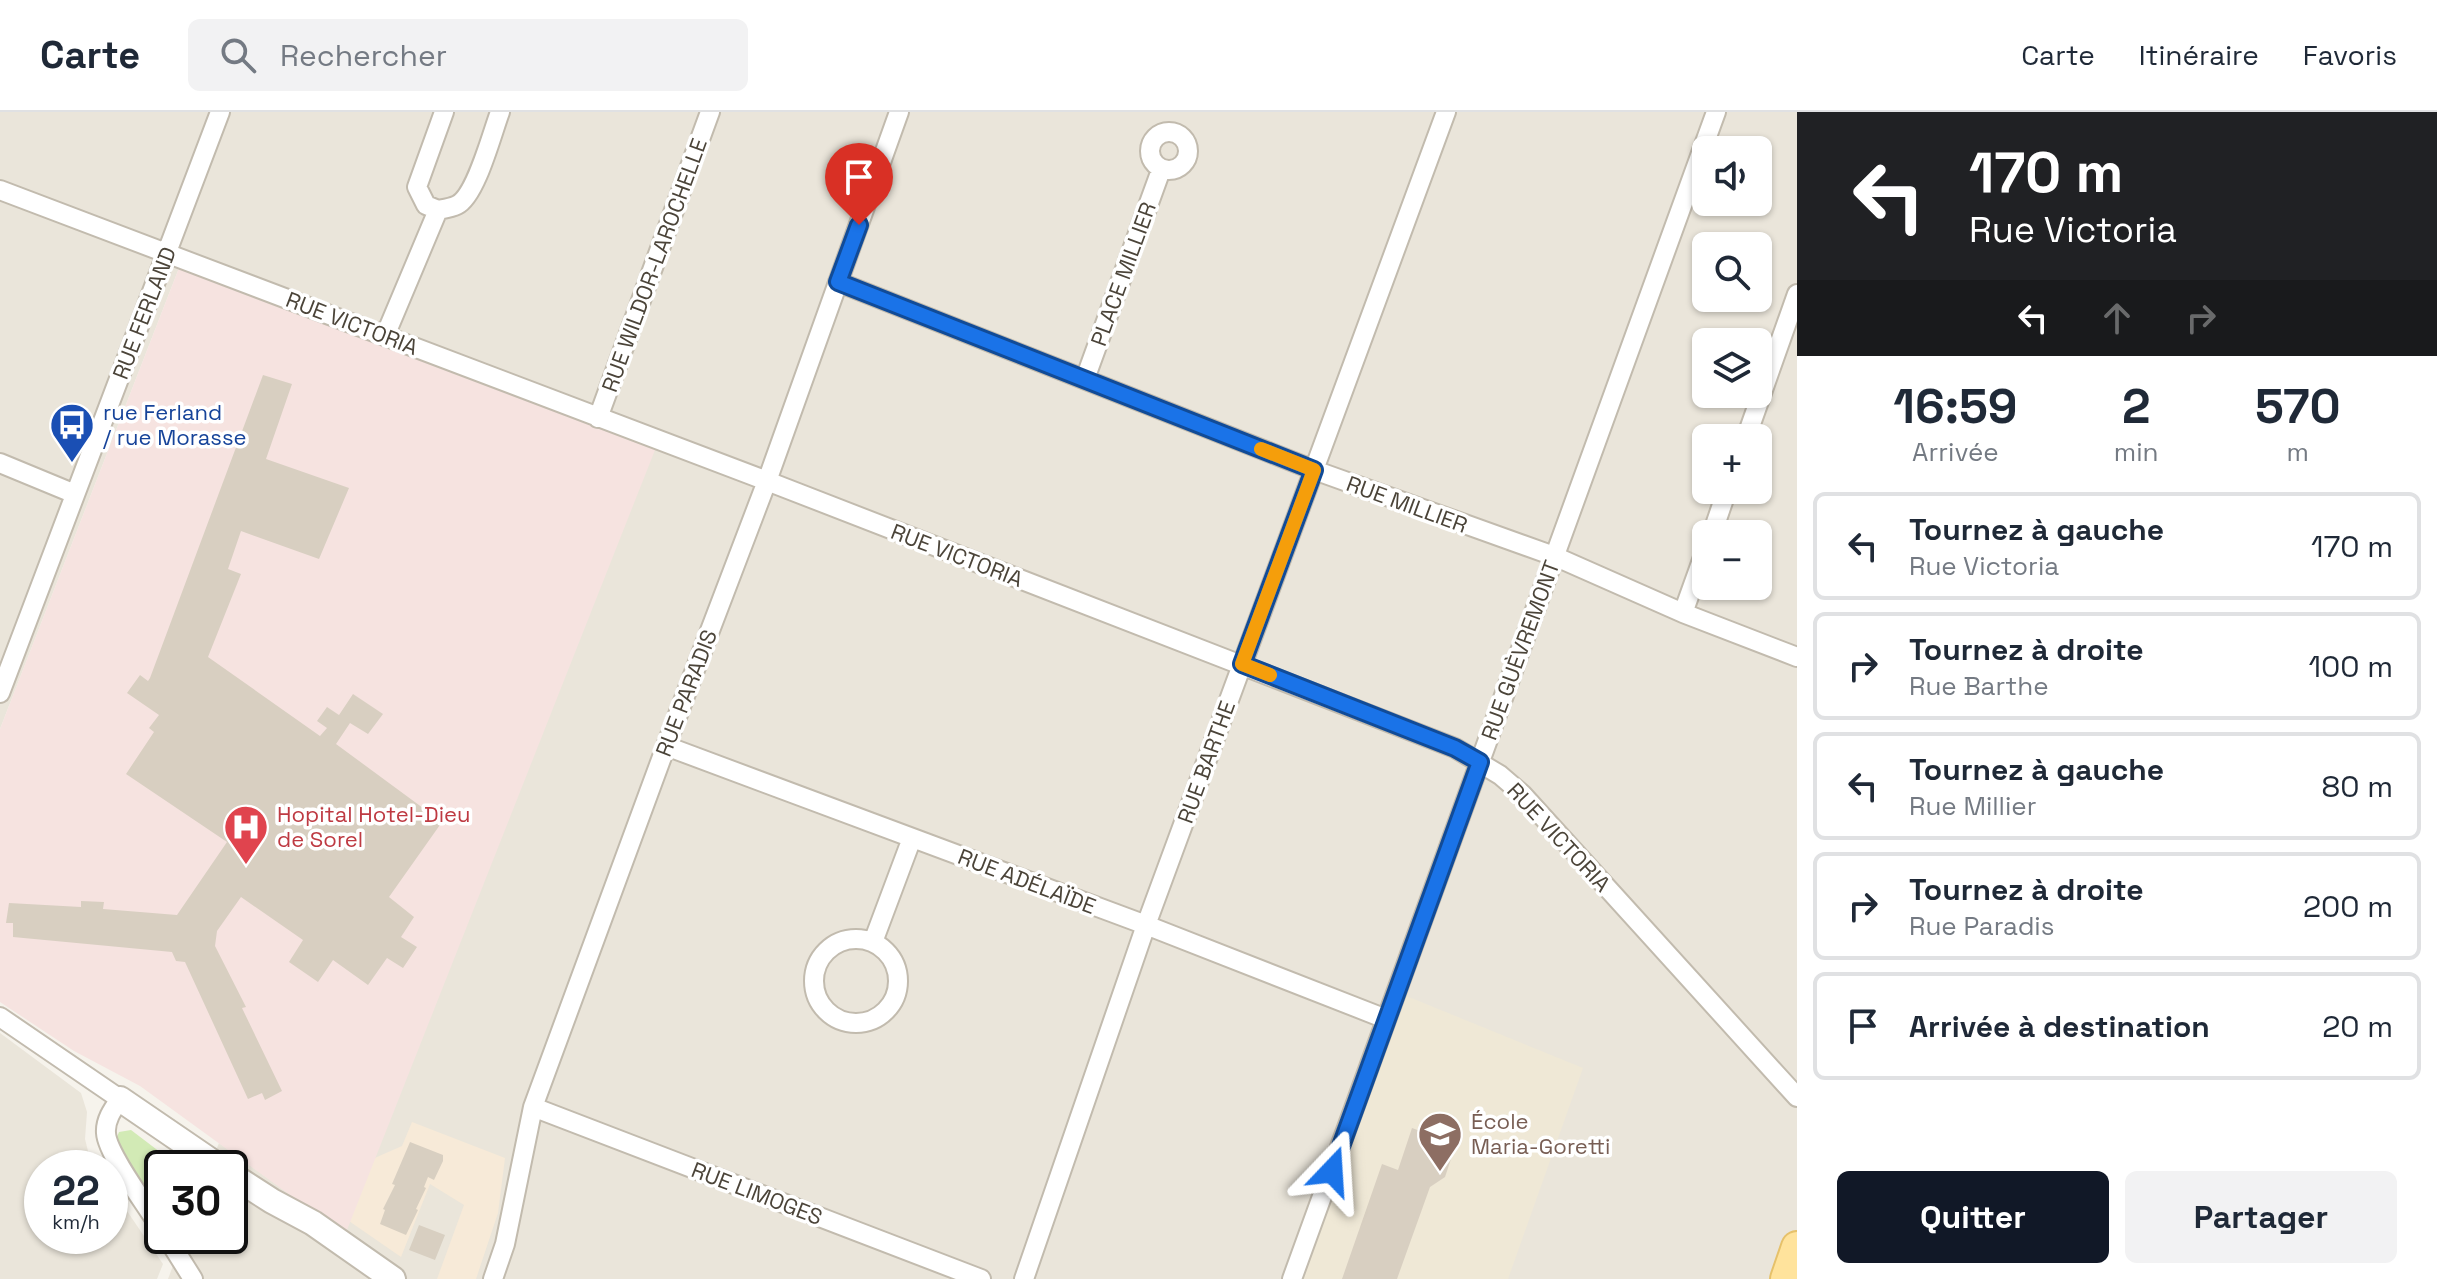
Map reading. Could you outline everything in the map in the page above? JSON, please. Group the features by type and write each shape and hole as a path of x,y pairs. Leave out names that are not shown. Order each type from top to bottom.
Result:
{"main road":[{"path":"1786,1279 1797,1247"}],"street":[{"name":"RUE FERLAND","path":"0,693 220,112"},
{"path":"444,112 417,187 426,205 438,210 458,205 465,198 500,112"},
{"name":"RUE WILDOR-LAROCHELLE","path":"598,418 710,112"},
{"name":"RUE PARADIS","path":"493,1279 505,1244 533,1107 767,481 899,112"},
{"name":"RUE BARTHE","path":"1024,1279 1146,925 1446,112"},
{"name":"RUE GUÈVREMONT","path":"1292,1279 1716,112"},
{"name":"PLACE MILLIER","path":"1085,379 1161,170"},
{"name":"RUE VICTORIA","path":"0,190 767,481 1455,748 1500,775 1528,801 1797,1097"},
{"path":"385,336 438,210"},
{"name":"RUE MILLIER","path":"838,282 1314,470 1554,556 1683,613 1797,657"},
{"path":"1751,424 1797,294"},
{"path":"0,463 75,494"},
{"path":"1683,613 1692,588"},
{"name":"RUE ADÉLAÏDE","path":"666,746 1146,925 1386,1019"},
{"path":"873,942 912,838"},
{"path":"845,940 873,942 894,961 899,988 894,1002 873,1021 845,1023 832,1017 822,1007 813,981 816,967 822,955 833,945 845,940"},
{"path":"0,1017 195,1150"},
{"path":"120,1099 106,1124 106,1136 115,1157 144,1202"},
{"name":"RUE LIMOGES","path":"533,1107 981,1279"},
{"path":"248,1186 313,1223 393,1279"},
{"path":"177,1254 193,1279"}],"shaded area":[{"path":"0,112 1797,112 1797,1279 168,1279 177,1254 248,1254 248,1164 345,1234 179,268 0,729"},
{"name":"Hopital Hotel-Dieu de Sorel","path":"179,268 655,450 345,1235 248,1164 248,1150 228,1150 140,1086 74,1051 0,1002 0,729"},
{"name":"École Maria-Goretti","path":"1399,993 1583,1068 1508,1279 1296,1279"},
{"path":"0,1033 81,1093 87,1112 85,1139 88,1150 24,1150 24,1254 128,1254 128,1212 144,1236 144,1254 156,1254 163,1264 157,1279 0,1279"},
{"path":"412,1122 505,1158 498,1213 476,1279 437,1279 464,1205 430,1184 401,1257 346,1219 361,1164 402,1146"},
{"path":"219,1143 229,1150 216,1150"}],"green space":[{"path":"131,1130 157,1150 144,1150 144,1187 128,1164 128,1150 118,1150 114,1144 119,1132"}],"building":[{"path":"263,375 292,384 266,459 349,488 319,559 241,531 228,569 241,574 208,657 320,736 327,728 317,721 327,707 339,715 353,694 383,714 368,734 350,723 336,744 442,822 389,897 414,917 401,937 417,947 403,968 387,958 368,985 333,960 318,982 289,962 303,940 241,897 217,931 215,946 246,1007 242,1008 282,1091 265,1100 262,1093 248,1099 185,962 176,961 172,952 13,937 13,923 6,923 9,903 81,907 81,901 104,902 103,909 177,915 227,842 126,774 154,732 149,728 159,715 127,693 140,675 148,681 150,678"},
{"path":"1412,1128 1456,1144 1445,1177 1430,1187 1397,1279 1342,1279 1382,1164 1398,1170"},
{"path":"410,1142 443,1155 443,1161 434,1180 428,1177 406,1235 380,1224 383,1209 395,1185 392,1184"},
{"path":"419,1225 445,1235 435,1260 409,1250"}],"slow traffic":[{"path":"1261,449 1314,470 1242,664 1270,675"}],"place":[{"name":"rue Ferland / rue Morasse","path":"72,464"},
{"name":"Hopital Hotel-Dieu de Sorel","path":"246,866"},
{"name":"École Maria-Goretti","path":"1440,1173"}],"route":[{"path":"859,225 838,282 1314,470 1242,664 1455,748 1480,762 1332,1171"}]}
